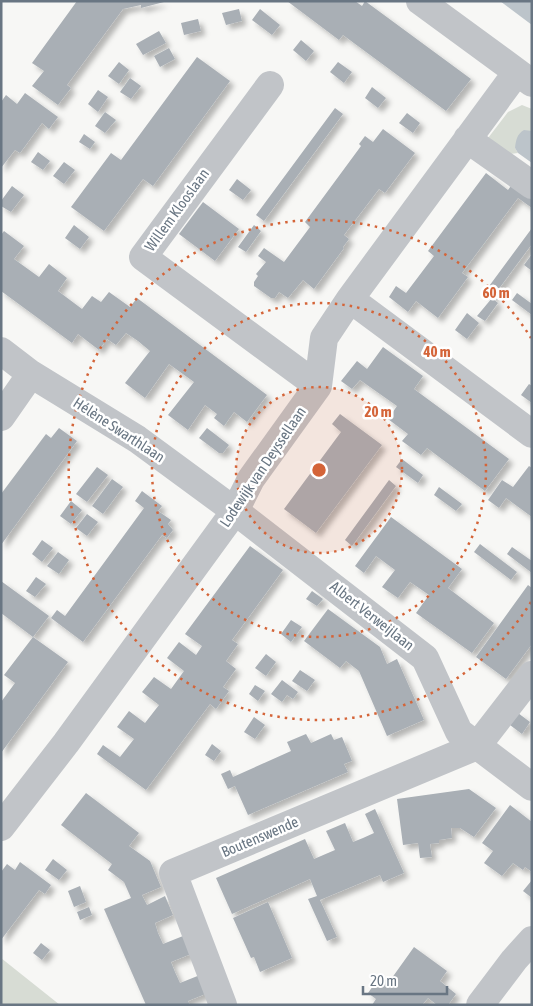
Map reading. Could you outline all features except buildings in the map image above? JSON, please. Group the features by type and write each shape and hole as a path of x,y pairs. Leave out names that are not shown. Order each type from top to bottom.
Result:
{"street":[{"path":"420,1 525,78"},
{"name":"Lodewijk van Deyssellaan","path":"1,827 66,742 235,511 252,479 318,386 324,338 350,299 467,139 525,78"},
{"name":"Willem Klooslaan","path":"270,85 142,257 318,386"},
{"path":"467,139 532,185"},
{"path":"350,299 532,434"},
{"name":"Hélène Swarthlaan","path":"1,351 32,374 136,439 235,511"},
{"path":"1,417 32,374"},
{"name":"Albert Verweijlaan","path":"235,511 425,658 459,732 532,787"},
{"path":"477,746 532,675"},
{"name":"Boutenswende","path":"223,1005 174,873 477,746"},
{"path":"480,1005 514,960 532,940"}],"shaded area":[{"path":"500,1 532,1 532,25"},
{"path":"522,105 532,109 532,131 515,148 518,153 502,155 485,142 508,112"},
{"path":"524,130 532,131 532,163 518,153 515,148 517,138"},
{"path":"1,958 60,1005 1,1005"}]}
